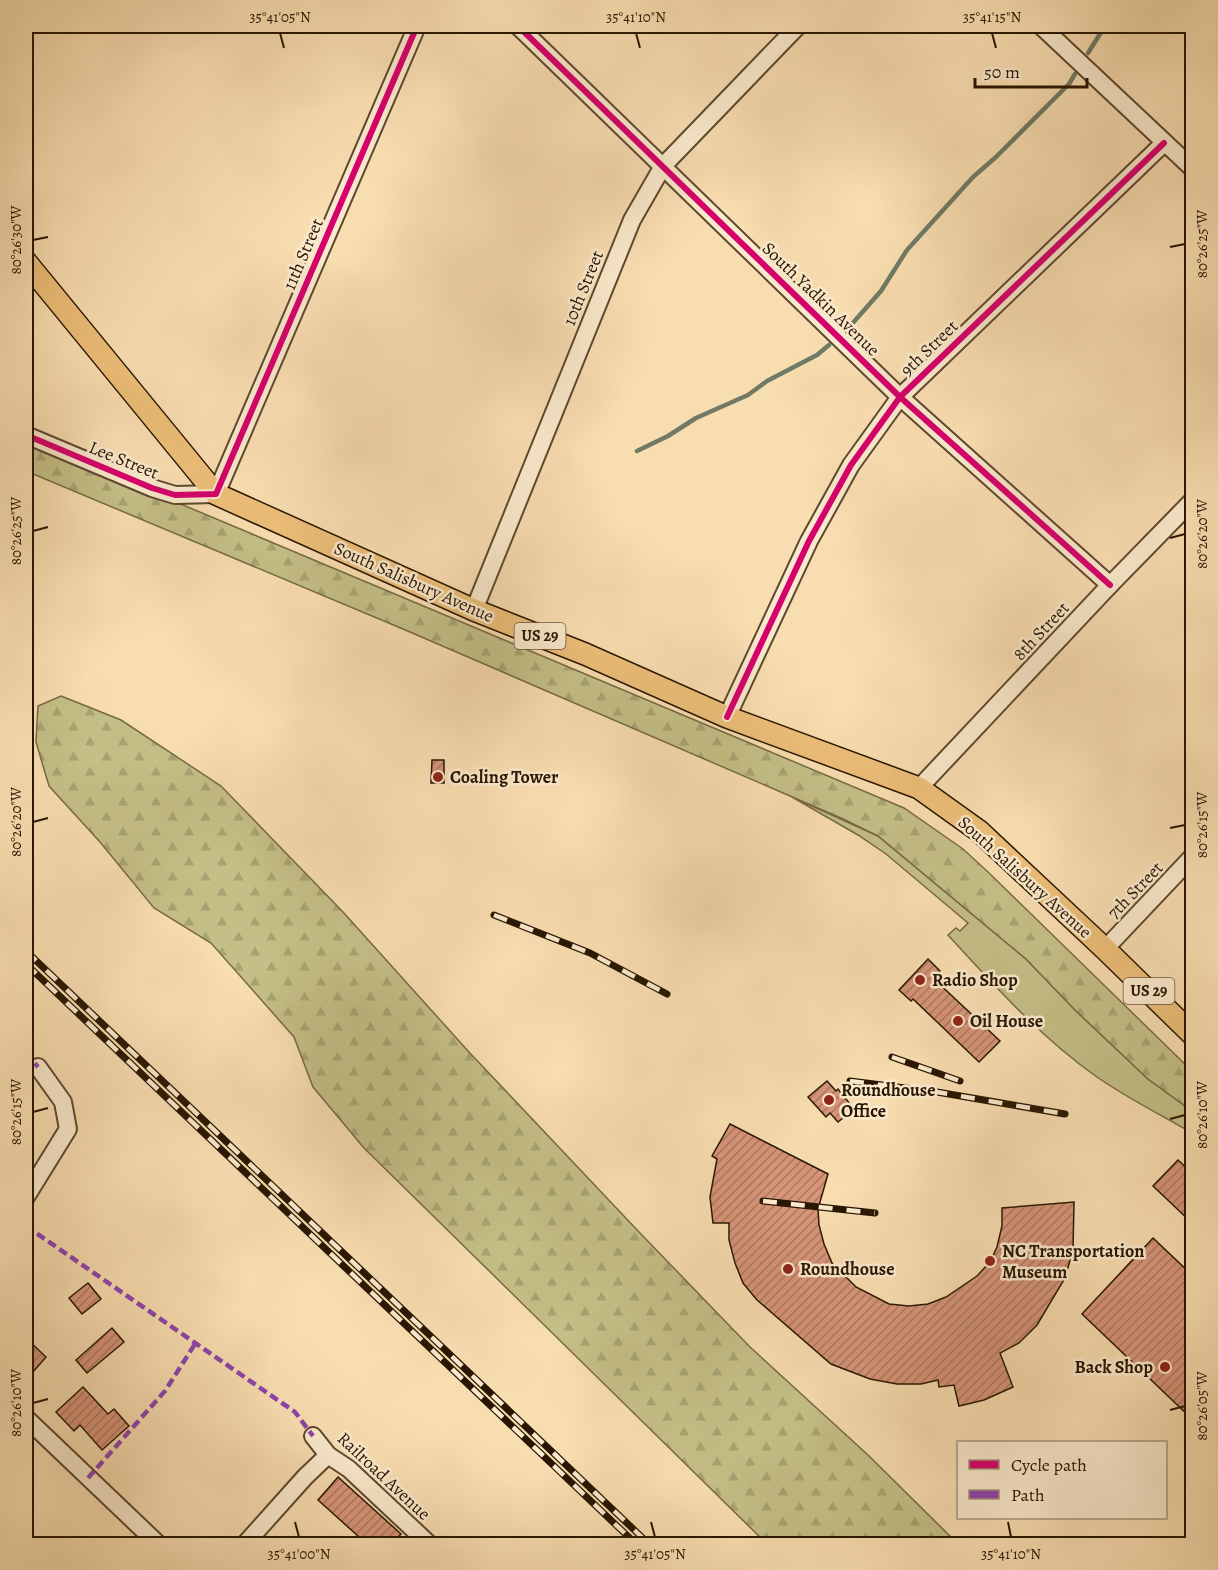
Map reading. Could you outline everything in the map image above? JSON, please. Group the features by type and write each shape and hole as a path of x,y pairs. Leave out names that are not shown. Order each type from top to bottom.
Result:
{"main road":[{"name":"South Salisbury Avenue","path":"26,262 216,494 474,610 585,654 727,717 919,788 979,831 1192,1034"}],"street":[{"name":"11th Street","path":"216,494 417,26"},
{"name":"South Yadkin Avenue","path":"518,26 900,397 1110,585"},
{"name":"10th Street","path":"474,610 632,220 663,166 798,26"},
{"path":"1041,26 1192,168"},
{"name":"9th Street","path":"727,717 809,541 851,465 900,397 1164,143"},
{"name":"Lee Street","path":"26,435 152,488 175,495 216,494"},
{"name":"8th Street","path":"919,788 1110,585 1192,502"},
{"name":"7th Street","path":"1105,949 1192,857"},
{"path":"26,1197 68,1129 63,1102 38,1067"},
{"path":"26,1419 158,1545"},
{"name":"Railroad Avenue","path":"313,1436 328,1455 348,1469 429,1545"},
{"path":"245,1545 305,1477 328,1455"}],"green space":[{"path":"26,439 904,808 963,849 1192,1071 1192,1111 1148,1079 1075,1010 1026,959 878,836 403,629 26,471"},
{"path":"61,696 121,720 221,786 343,912 468,1051 750,1347 868,1455 958,1544 767,1544 364,1148 313,1087 294,1037 211,943 154,908 100,842 49,786 36,742 38,706"},
{"path":"792,797 878,836 1026,959 1075,1010 1148,1079 1192,1111 1192,1133 1108,1085 1076,1062 1037,1028 948,935 956,928 960,931 968,923 886,854"}],"building":[{"path":"432,760 444,760 444,783 431,783"},
{"name":"Oil House","path":"928,959 940,971 933,978 1000,1041 979,1062 913,999 911,1001 899,990"},
{"name":"Roundhouse Office","path":"827,1081 836,1091 838,1089 854,1109 838,1122 830,1113 826,1117 808,1097"},
{"name":"Roundhouse","path":"730,1124 828,1174 818,1209 819,1225 832,1263 856,1287 889,1304 909,1306 928,1304 946,1297 977,1276 990,1262 997,1247 1002,1226 1002,1208 1074,1202 1073,1250 1065,1278 1037,1325 1019,1343 1000,1353 1013,1387 984,1400 959,1406 954,1385 939,1387 938,1380 921,1384 897,1384 870,1379 831,1364 757,1300 743,1283 735,1263 729,1240 729,1223 713,1223 710,1197 717,1159 712,1156"},
{"path":"1178,1160 1192,1173 1192,1223 1153,1186"},
{"name":"Back Shop","path":"1153,1238 1192,1275 1192,1419 1082,1314"},
{"path":"88,1283 101,1299 82,1314 69,1298"},
{"path":"112,1328 124,1342 87,1373 76,1360"},
{"path":"26,1338 46,1357 26,1380"},
{"path":"83,1387 108,1414 114,1409 129,1426 102,1450 80,1425 74,1431 56,1412"},
{"path":"338,1477 401,1534 391,1545 368,1545 318,1500"}],"waterway":[{"path":"1088,53 1105,26"},
{"path":"844,333 881,291 907,250 973,177 1069,84 1075,74"},
{"path":"637,451 668,436 696,418 748,395 767,381 817,355 829,345"}],"railway":[{"path":"494,915 590,953 667,994"},
{"path":"26,951 649,1544"},
{"path":"26,964 636,1544"},
{"path":"892,1057 960,1081"},
{"path":"850,1081 937,1092 1065,1114"},
{"path":"763,1201 875,1213"}],"marked path":[{"path":"26,1053 38,1067"},
{"path":"26,1226 295,1412 313,1436"},
{"path":"88,1478 165,1391 195,1344"}],"cycle path":[{"path":"26,435 152,488 175,495 216,494 417,26"},
{"path":"518,26 900,397 1110,585"},
{"path":"727,717 809,541 851,465 900,397 1164,143"}],"place":[{"name":"Coaling Tower","path":"438,777"},
{"name":"Radio Shop","path":"920,980"},
{"name":"Oil House","path":"958,1021"},
{"name":"Roundhouse Office","path":"829,1100"},
{"name":"NC Transportation Museum","path":"990,1261"},
{"name":"Roundhouse","path":"788,1269"},
{"name":"Back Shop","path":"1165,1367"}]}
